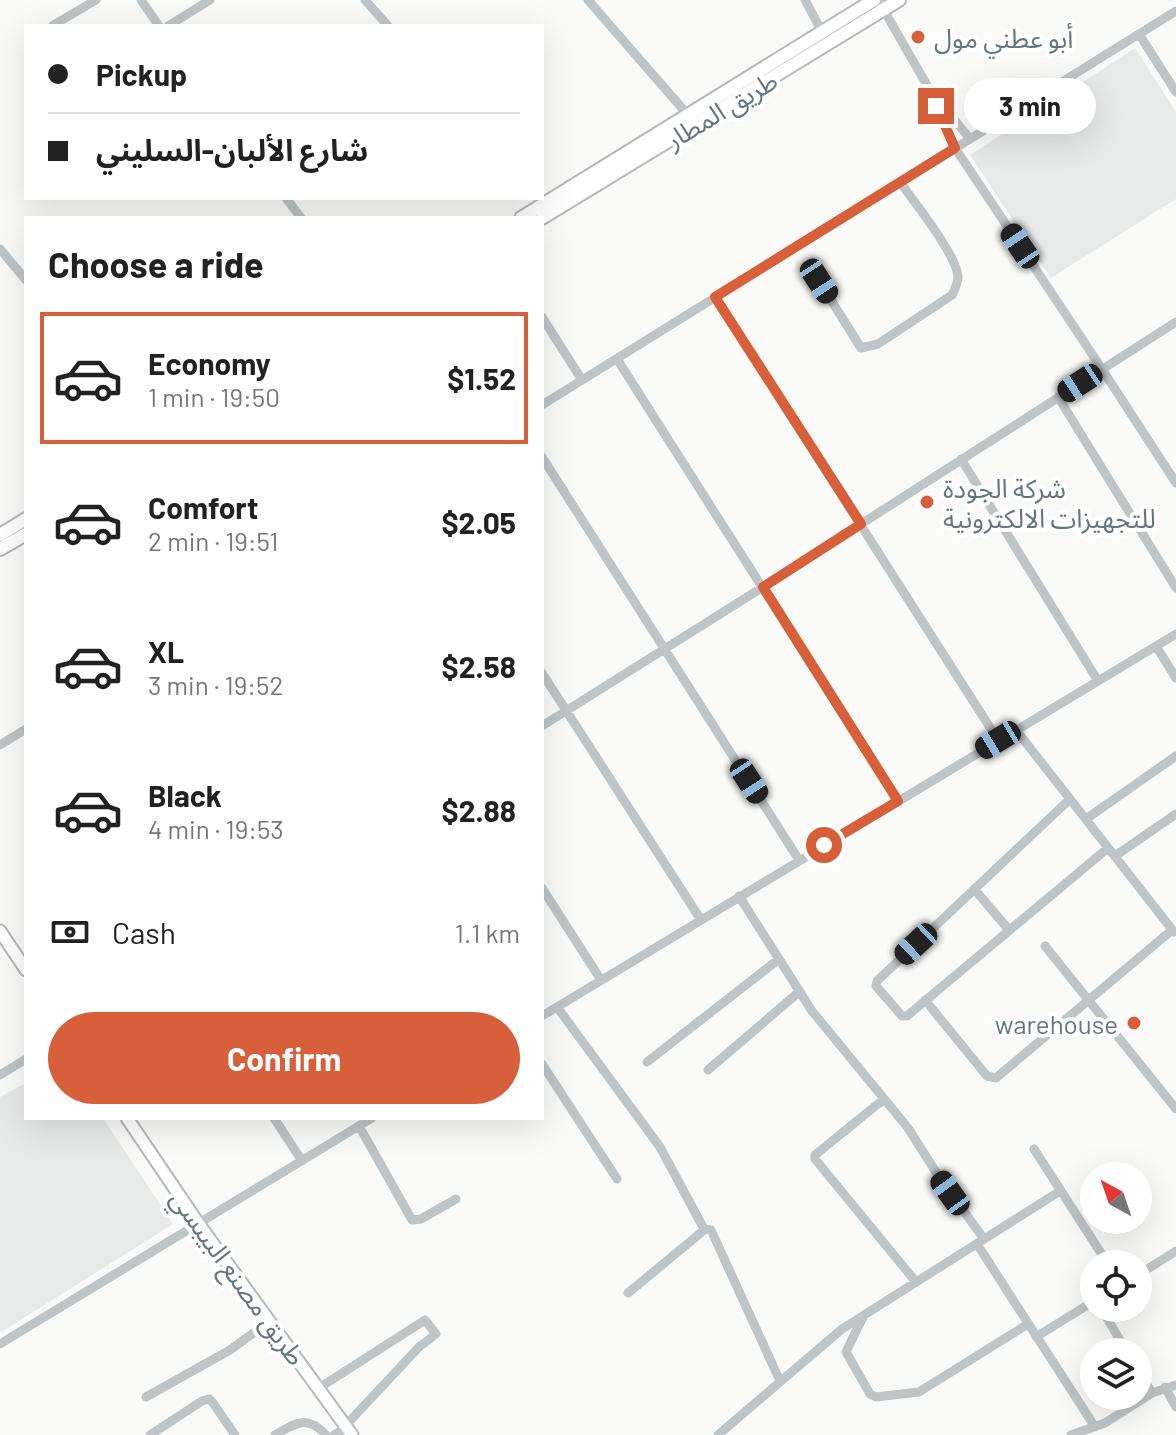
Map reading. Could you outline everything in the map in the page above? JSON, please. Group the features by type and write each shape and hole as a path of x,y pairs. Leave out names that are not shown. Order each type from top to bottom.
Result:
{"highway":[{"name":"طريق المطار","path":"544,199 822,32 879,3 899,0"},
{"name":"طريق المطار","path":"544,217 879,3"},
{"name":"طريق المطار","path":"523,216 541,201"},
{"path":"0,535 24,520"},
{"path":"0,549 24,535"}],"main road":[{"path":"0,931 24,967"},
{"name":"طريق مصنع البيبسي","path":"128,1120 198,1223 348,1429"}],"street":[{"path":"55,24 96,0"},
{"path":"141,0 158,24"},
{"path":"171,24 210,0"},
{"path":"365,0 386,24"},
{"path":"588,0 688,115"},
{"path":"805,0 822,32"},
{"path":"879,3 928,87 955,148 1176,483"},
{"path":"544,404 1176,11"},
{"path":"1139,34 1176,92"},
{"path":"928,87 970,139"},
{"path":"806,266 819,281 861,348 878,344 952,295 958,274 951,257 900,182"},
{"path":"0,249 24,278"},
{"path":"715,297 998,740"},
{"path":"544,320 582,380"},
{"path":"544,725 1176,322"},
{"path":"617,359 898,801"},
{"path":"1058,397 1176,588"},
{"path":"961,459 1098,681"},
{"path":"544,460 799,860"},
{"path":"544,1015 1176,634"},
{"path":"1156,646 1176,678"},
{"path":"544,676 701,920"},
{"path":"0,745 24,730"},
{"path":"925,1000 990,1078 999,1076 1174,932 1016,730"},
{"path":"1086,819 1176,756"},
{"path":"1070,799 876,982 876,986 904,1017 1009,930 1111,852 1176,814"},
{"path":"975,890 1009,930"},
{"path":"544,891 601,980"},
{"path":"739,896 812,1011 917,1141 1036,1337 1095,1427"},
{"path":"1045,946 1176,1109"},
{"path":"647,1062 779,959"},
{"path":"708,1070 799,992"},
{"path":"557,1007 660,1147 704,1229"},
{"path":"0,1075 24,1060"},
{"path":"544,1067 617,1179"},
{"path":"884,1099 815,1155 815,1159 916,1282"},
{"path":"275,1120 302,1161"},
{"path":"0,1344 369,1120"},
{"path":"359,1126 412,1220 421,1219 456,1199"},
{"path":"1034,1149 1099,1250"},
{"path":"718,1435 832,1337 864,1314 1060,1191"},
{"path":"628,1293 704,1229 711,1230 780,1381"},
{"path":"1152,1266 1176,1251"},
{"path":"1036,1337 1080,1310"},
{"path":"864,1314 846,1352 870,1394 876,1397 919,1392 1028,1324"},
{"path":"319,1388 425,1320 436,1334 419,1347 348,1429 334,1435"},
{"path":"146,1397 230,1350 270,1321"},
{"path":"1152,1393 1171,1386 1176,1407"},
{"path":"150,1435 206,1399 213,1403 235,1435"},
{"path":"1071,1435 1095,1427 1126,1410"},
{"path":"275,1435 304,1423 315,1424 326,1435"}],"shaded area":[{"path":"1135,48 1176,112 1176,199 1051,278 970,155"},
{"path":"24,1084 24,1120 104,1120 173,1224 0,1333 0,1097"}],"place":[{"name":"أبو عطني مول","path":"918,37"},
{"name":"شركة الجودة للتجهيزات الالكترونية","path":"927,502"},
{"name":"warehouse","path":"1134,1023"}],"route":[{"path":"824,845 898,801 763,587 861,524 715,297 955,148 936,106"}]}
